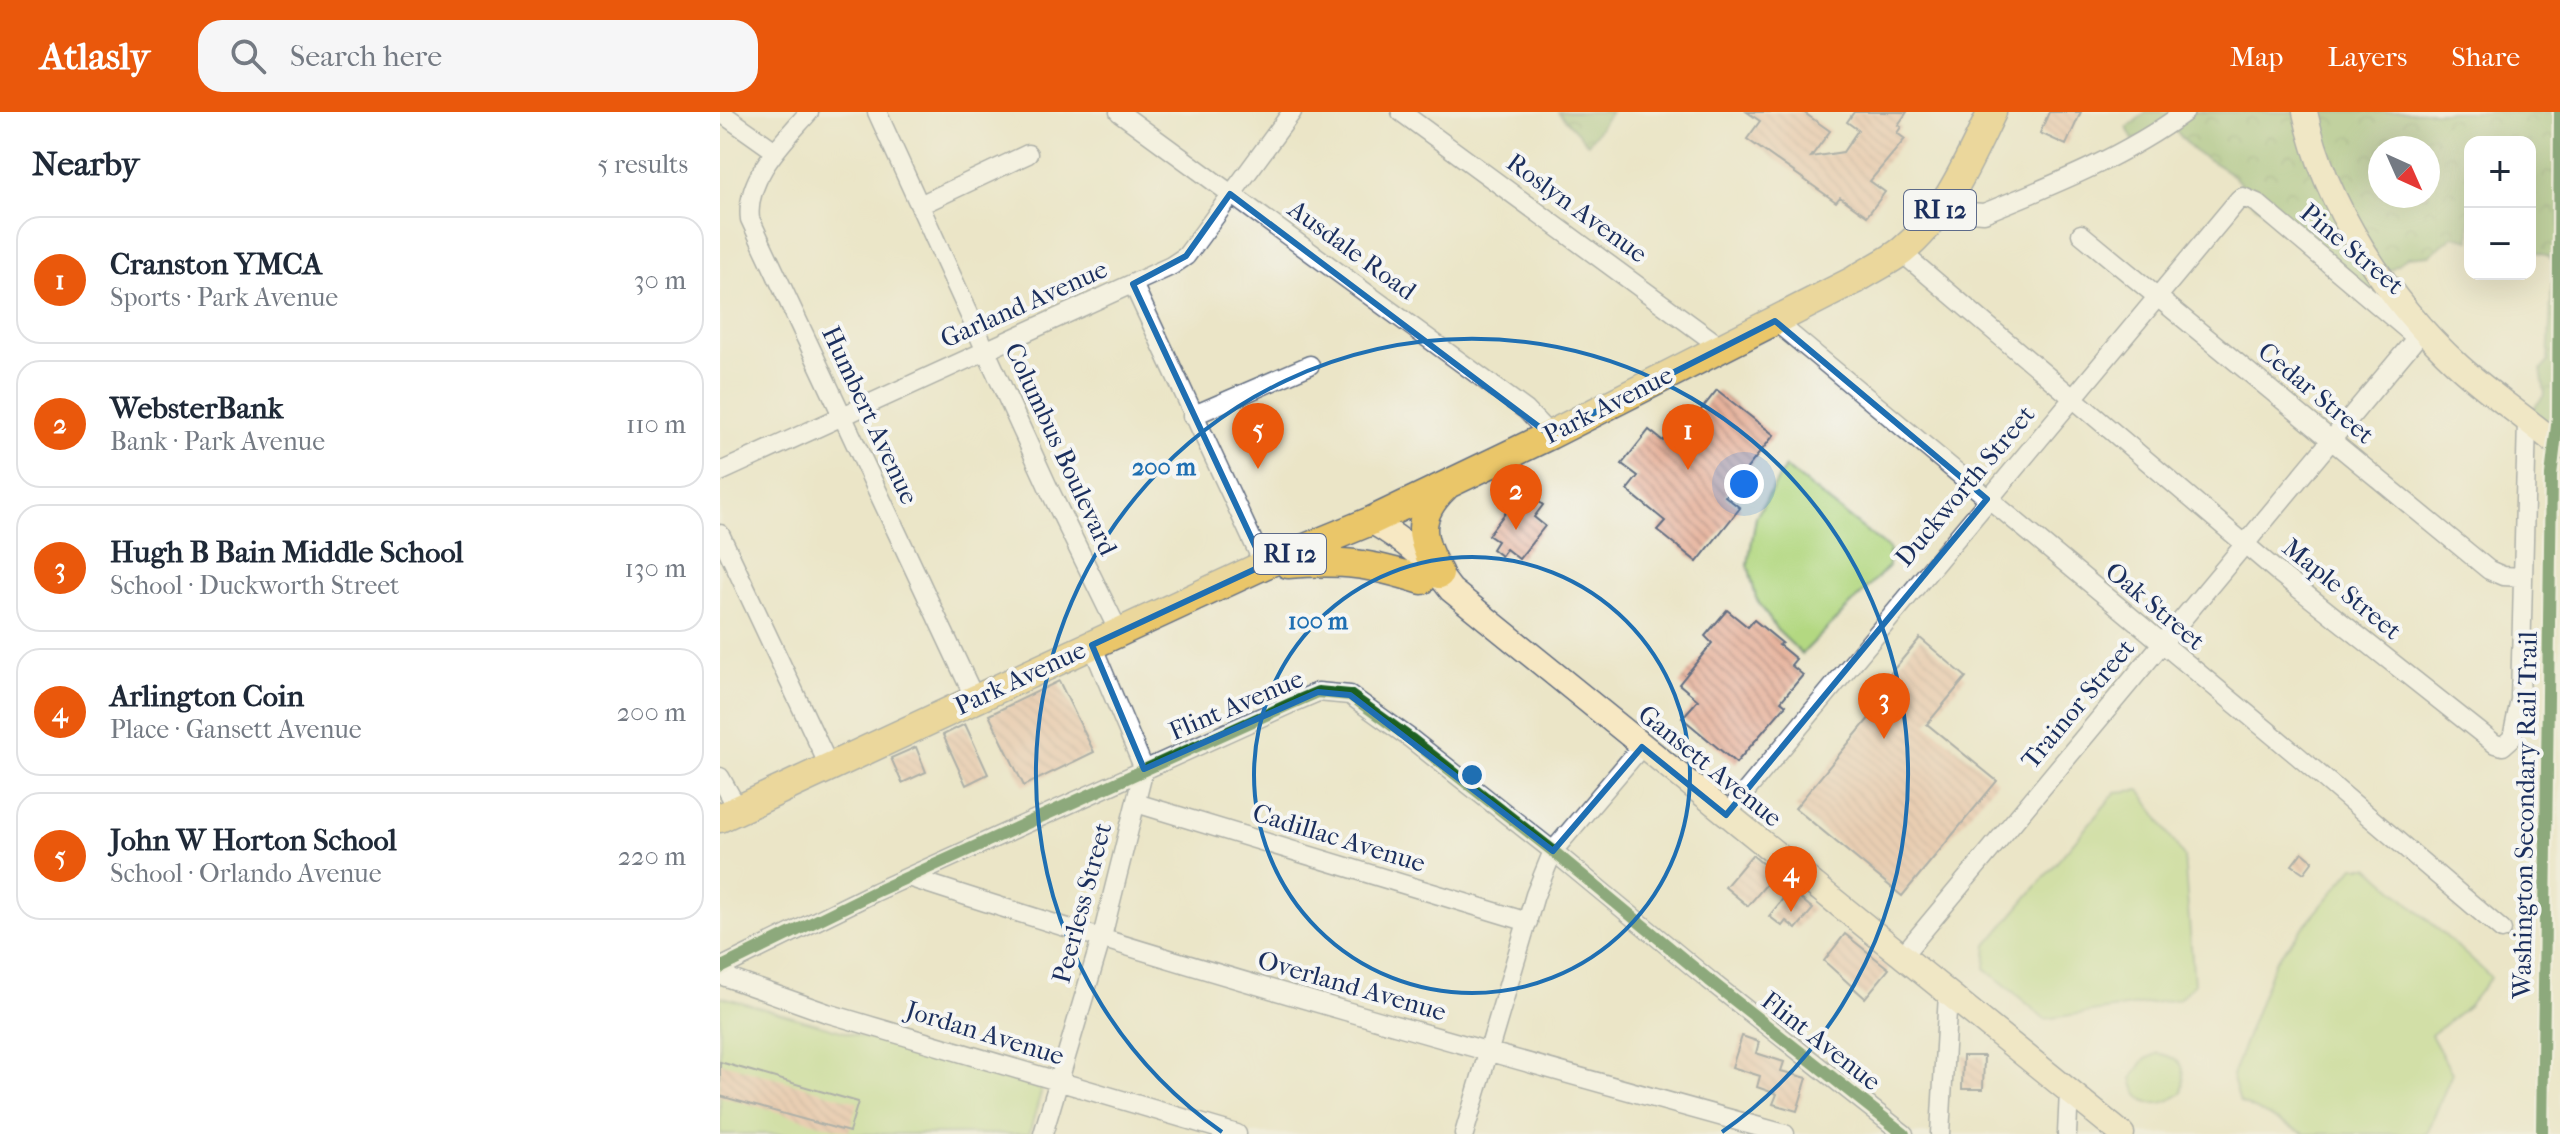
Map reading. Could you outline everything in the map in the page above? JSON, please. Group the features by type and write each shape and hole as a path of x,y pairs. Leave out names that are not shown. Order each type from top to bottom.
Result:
{"main road":[{"name":"Park Avenue","path":"729,814 1264,565 1371,521 1550,435 1855,280 1901,252 1927,227 1949,197 1992,112"},
{"path":"2305,112 2310,135 2326,176 2354,232 2420,334 2560,447"},
{"path":"1438,581 1422,539 1425,512 1433,498 1450,483"},
{"name":"Gansett Avenue","path":"1371,521 1402,541 1438,581 2122,1134"},
{"path":"1264,565 1347,561 1438,581"}],"street":[{"path":"720,112 775,151 809,112"},
{"name":"Columbus Boulevard","path":"877,112 1048,487 1119,632"},
{"name":"Ausdale Road","path":"1119,112 1526,410 1550,435"},
{"name":"Garland Avenue","path":"720,472 1171,266 1186,256 1292,112"},
{"name":"Roslyn Avenue","path":"1401,112 1721,347"},
{"path":"1949,197 1969,212 1984,213 2080,174 2164,128 2185,112"},
{"name":"Humbert Avenue","path":"775,151 750,198 750,219 975,699"},
{"path":"920,205 1028,154"},
{"name":"Duckworth Street","path":"1726,815 2157,295 2239,199 2248,199"},
{"name":"Pine Street","path":"2248,199 2420,334"},
{"name":"Cedar Street","path":"2081,234 2489,570 2503,576 2523,577"},
{"name":"Maple Street","path":"1901,252 2247,545 2450,711 2495,744 2503,746 2512,738 2520,700 2527,420"},
{"path":"1133,284 1264,565"},
{"name":"Oak Street","path":"1775,321 2502,930"},
{"name":"Trainor Street","path":"1902,956 2420,334"},
{"path":"1192,416 1310,365"},
{"path":"720,534 829,766"},
{"path":"1092,645 1144,769"},
{"name":"Flint Avenue","path":"720,968 908,877 1318,692 1350,695 1553,851 1709,980 1904,1134"},
{"path":"1464,1134 1535,895 1553,851 1642,746"},
{"name":"Peerless Street","path":"1043,1134 1100,940 1144,769"},
{"path":"720,777 729,814"},
{"name":"Cadillac Avenue","path":"1136,803 1528,922"},
{"name":"Overland Avenue","path":"908,877 1100,940 1785,1134"},
{"name":"Jordan Avenue","path":"720,975 827,1013 1237,1134"},
{"path":"1940,1134 1948,994"},
{"path":"2067,1134 2069,1091"}],"highlighted area":[{"path":"1230,194 1550,435 1775,321 1987,499 1726,815 1642,747 1553,851 1350,695 1318,692 1144,769 1092,645 1264,565 1133,284 1186,256"}],"green space":[{"path":"1558,112 1611,112 1588,144"},
{"path":"2146,112 2560,112 2560,448 2526,418 2545,394 2541,370 2548,362 2553,262 2549,256 2536,253 2536,136 2464,136 2464,239 2453,236 2430,255 2408,257 2383,275 2420,327 2247,199 2233,176 2194,151 2172,126 2133,140 2127,128"},
{"path":"1785,467 1889,549 1889,566 1802,654 1777,630 1756,598 1748,564 1756,517"},
{"path":"2140,790 2184,857 2194,984 2179,999 2045,1019 1985,968 1987,945 2116,792"},
{"path":"2354,867 2369,867 2491,977 2468,1006 2431,1035 2452,1073 2427,1134 2305,1134 2240,1102 2232,1076 2275,961"},
{"path":"720,996 1042,1089 1029,1134 720,1134"},
{"path":"2158,1053 2173,1058 2182,1066 2182,1093 2166,1102 2151,1103 2139,1095 2132,1078 2144,1060"}],"building":[{"path":"1747,112 1803,112 1830,131 1811,157 1843,152 1858,130 1847,122 1854,112 1907,112 1898,125 1901,127 1897,133 1905,139 1870,181 1885,192 1867,216 1840,197 1836,202 1747,139 1760,121"},
{"path":"2049,112 2081,112 2066,145 2040,133"},
{"path":"1717,390 1774,435 1725,496 1740,508 1697,562 1657,530 1665,521 1627,490 1638,476 1622,464 1649,430 1663,441 1669,433 1677,440"},
{"path":"1530,495 1543,505 1534,517 1545,526 1519,559 1506,549 1501,556 1492,549 1497,541 1488,535 1514,502 1520,507"},
{"path":"1727,610 1748,627 1754,620 1782,643 1779,645 1796,659 1791,665 1803,675 1781,701 1786,705 1736,763 1682,718 1698,700 1679,684 1712,643 1705,636"},
{"path":"1920,638 1966,677 1927,724 1997,781 1902,896 1795,808 1899,682 1890,674"},
{"path":"1059,681 1094,752 1024,786 989,715"},
{"path":"965,724 988,774 966,785 943,735"},
{"path":"916,747 926,772 902,783 891,758"},
{"path":"2302,852 2313,861 2304,873 2292,865"},
{"path":"1752,855 1775,874 1748,906 1725,887"},
{"path":"1790,890 1813,909 1796,929 1786,921 1782,926 1769,916"},
{"path":"1845,934 1889,969 1865,998 1824,961"},
{"path":"1742,1036 1759,1042 1756,1053 1784,1062 1781,1071 1807,1078 1797,1111 1773,1104 1777,1094 1757,1087 1760,1076 1732,1067"},
{"path":"1963,1056 1984,1056 1983,1089 1962,1089"},
{"path":"720,1062 858,1102 849,1132 720,1096"}],"cycle path":[{"name":"Washington Secondary Rail Trail","path":"2542,1134 2551,476 2558,417 2560,112"},
{"path":"720,968 875,892 1290,704 1318,692 1350,695 1553,851 1709,980 1904,1134"}],"place":[{"name":"John W Horton School","path":"1258,469"},
{"name":"Cranston YMCA","path":"1688,470"},
{"name":"WebsterBank","path":"1516,530"},
{"name":"Hugh B Bain Middle School","path":"1884,739"},
{"name":"Arlington Coin","path":"1791,912"}]}
